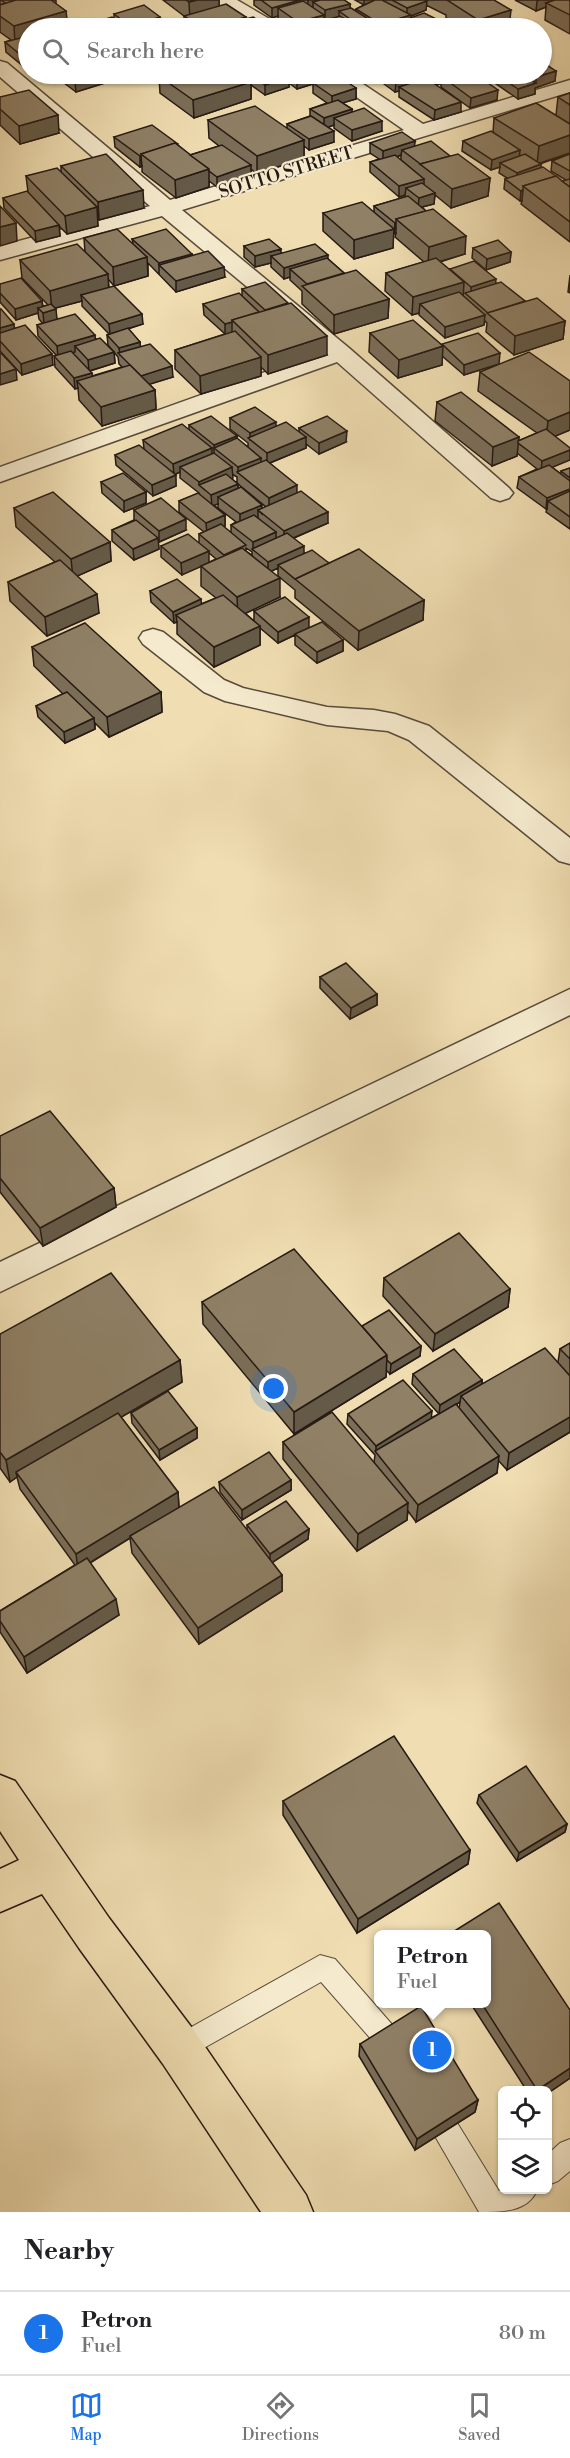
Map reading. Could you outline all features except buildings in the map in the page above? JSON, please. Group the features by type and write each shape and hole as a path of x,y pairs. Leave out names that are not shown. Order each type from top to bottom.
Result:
{"main road":[{"path":"0,1796 94,1933 179,2048 289,2212"},
{"path":"0,1891 50,1868"}],"street":[{"path":"223,0 254,18"},
{"path":"0,67 18,82"},
{"path":"20,84 341,353 500,493"},
{"path":"351,84 419,131"},
{"name":"SOTTO STREET","path":"0,254 166,208 570,86"},
{"path":"0,475 341,353"},
{"path":"153,638 214,686 235,695 327,716 374,719 395,723 419,733 570,854"},
{"path":"0,1278 570,1001"}],"lane":[{"path":"179,2048 320,1968 326,1968 387,2038"},
{"path":"446,2131 491,2203 493,2212 518,2194"},
{"path":"552,2167 570,2153"}],"place":[{"name":"Petron","path":"432,2050"}]}
